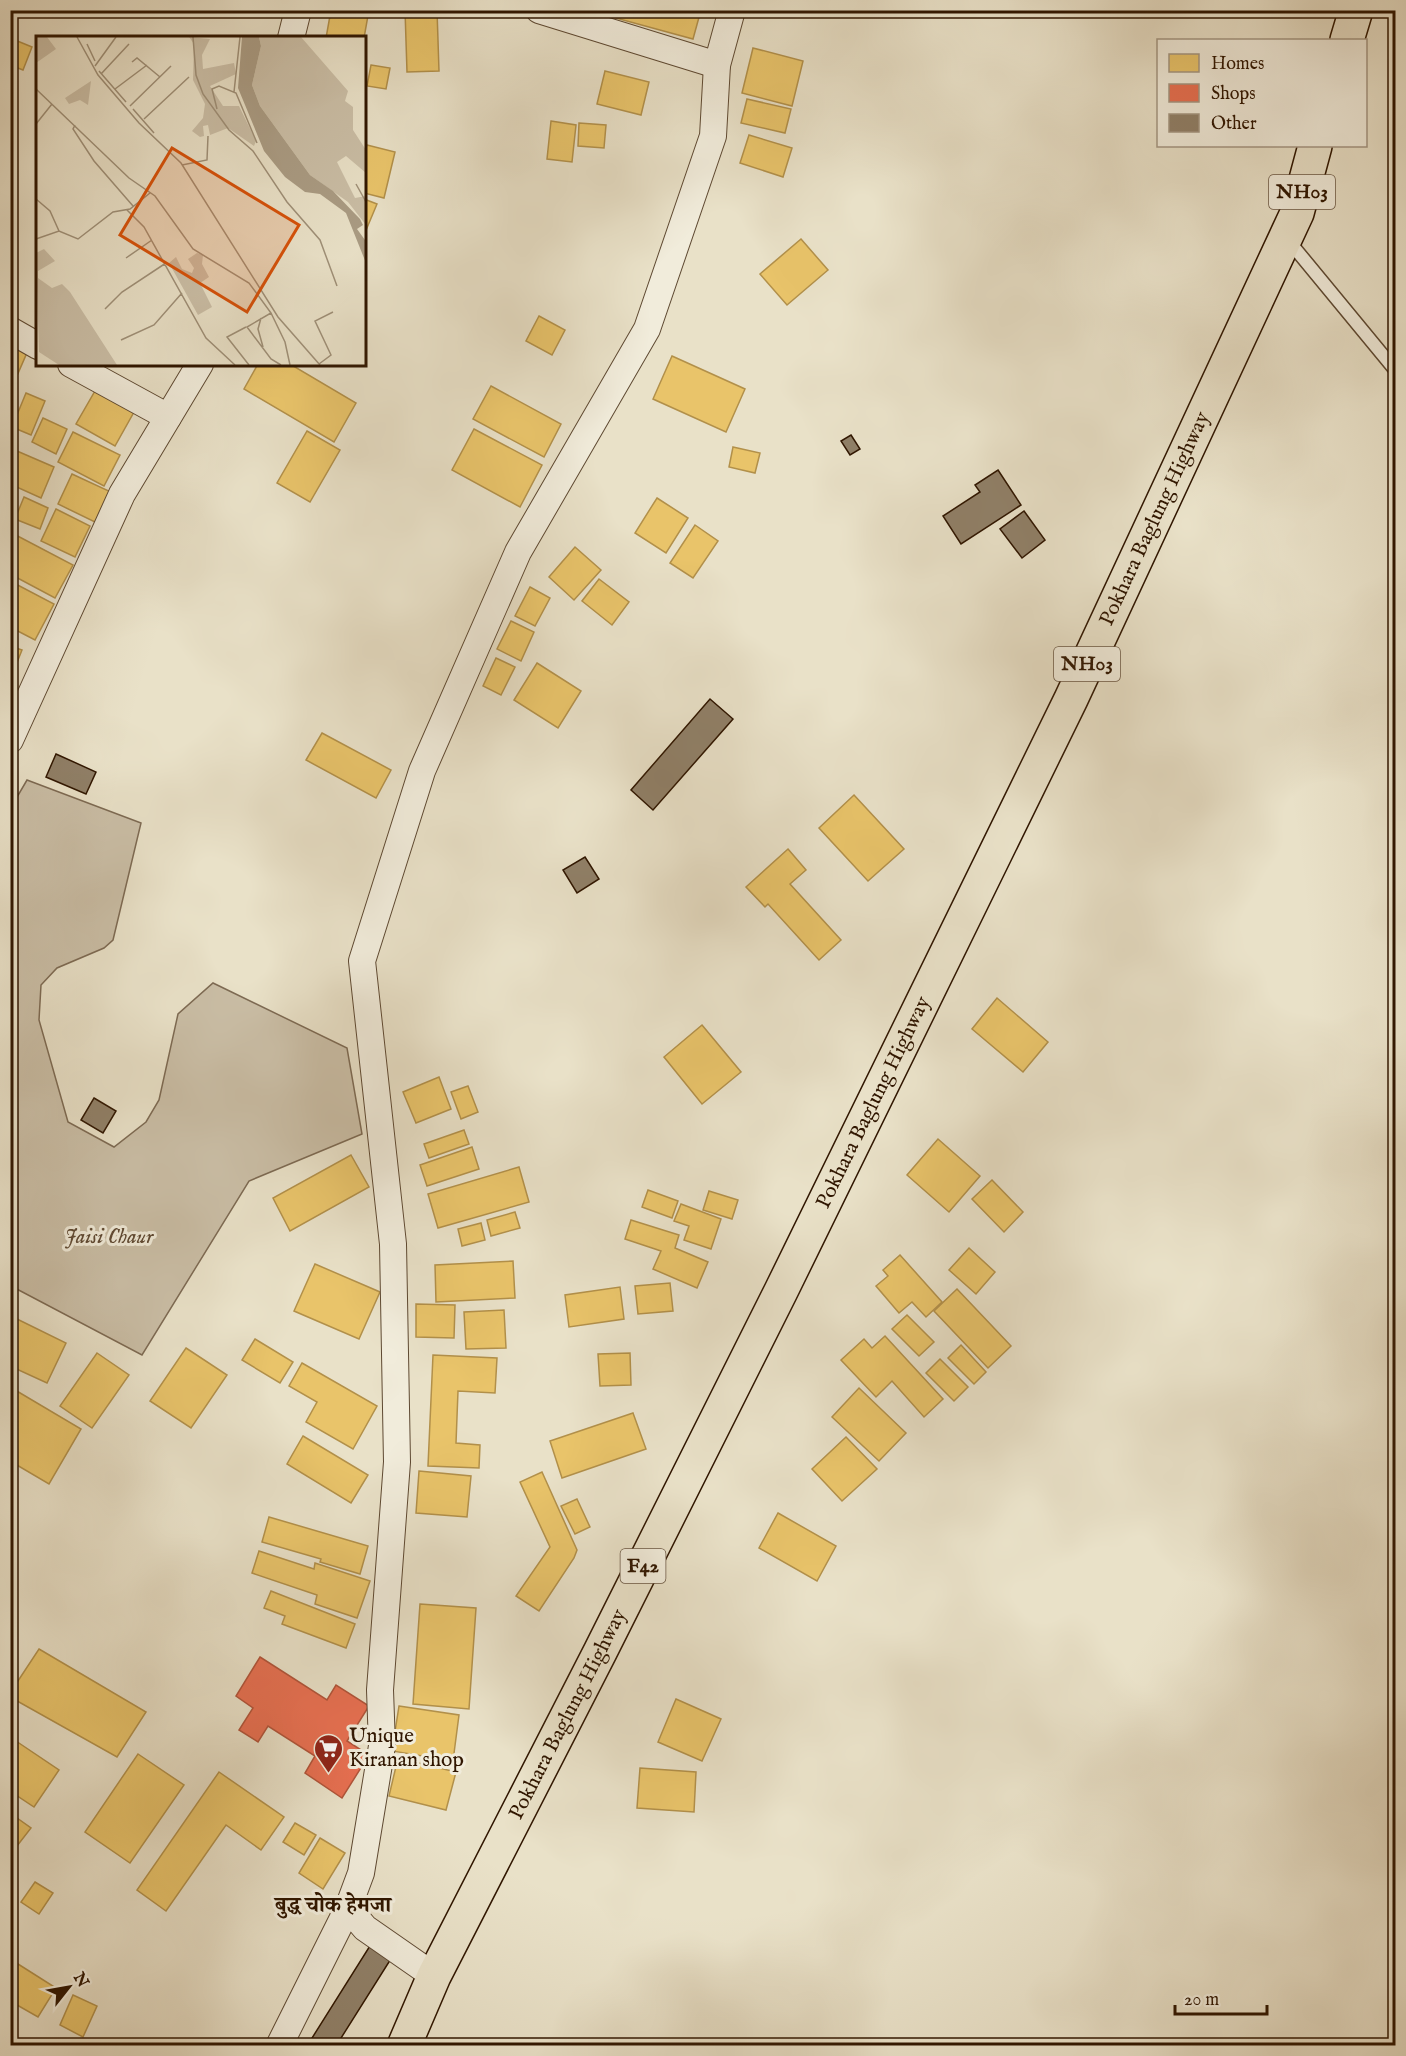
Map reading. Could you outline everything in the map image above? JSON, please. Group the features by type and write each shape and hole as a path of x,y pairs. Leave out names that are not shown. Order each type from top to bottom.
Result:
{"highway":[{"path":"1347,39 1356,10"},
{"name":"Pokhara Baglung Highway","path":"404,2046 434,1976 600,1652 1071,699 1297,213 1315,147"}],"street":[{"path":"292,36 298,10"},
{"path":"539,10 717,65"},
{"path":"279,2046 348,1908 361,1873 382,1746 380,1690 397,1462 393,1244 362,961 422,771 518,552 646,329 713,136 717,65 732,10"},
{"path":"10,330 36,345"},
{"path":"75,366 168,417"},
{"path":"10,740 122,494 199,366"},
{"path":"348,1908 365,1928 434,1976"}],"lane":[{"path":"1285,237 1395,370"}],"green space":[{"name":"Jaisi Chaur","path":"27,780 141,823 113,940 104,948 57,968 41,985 39,1020 68,1122 114,1147 146,1122 159,1100 178,1014 213,983 347,1048 362,1134 249,1181 142,1355 11,1286 10,809"}],"building: Homes":[{"path":"331,10 369,10 364,36 326,36"},
{"path":"405,10 437,10 439,71 407,72"},
{"path":"613,10 701,10 693,39 612,17"},
{"path":"10,38 32,47 23,70 10,65"},
{"path":"753,48 803,61 792,106 742,93"},
{"path":"371,65 390,68 386,89 367,86"},
{"path":"605,71 649,82 641,115 597,104"},
{"path":"747,99 791,109 785,133 741,123"},
{"path":"551,121 576,125 572,162 547,159"},
{"path":"579,123 606,125 604,148 578,146"},
{"path":"749,135 792,148 783,177 740,163"},
{"path":"367,145 395,152 384,198 366,194"},
{"path":"366,200 377,204 366,230"},
{"path":"801,239 828,270 787,305 760,274"},
{"path":"539,316 565,330 552,355 526,341"},
{"path":"10,339 29,348 16,378 10,376"},
{"path":"672,356 745,389 726,432 653,399"},
{"path":"257,366 293,366 356,403 334,442 244,389"},
{"path":"491,386 561,424 544,457 473,419"},
{"path":"95,391 134,412 115,446 76,424"},
{"path":"26,393 45,401 31,435 12,427"},
{"path":"43,418 67,429 56,454 32,442"},
{"path":"474,429 542,465 520,507 452,470"},
{"path":"307,431 340,450 310,502 277,483"},
{"path":"73,432 120,455 104,486 58,462"},
{"path":"733,447 760,453 755,473 729,467"},
{"path":"10,448 54,467 41,498 10,484"},
{"path":"72,474 111,492 97,523 58,504"},
{"path":"24,497 48,508 40,529 15,519"},
{"path":"657,498 688,518 666,553 635,533"},
{"path":"56,509 90,526 75,557 41,541"},
{"path":"695,525 718,541 693,578 670,563"},
{"path":"10,532 73,565 55,598 10,574"},
{"path":"575,547 601,570 574,600 549,577"},
{"path":"599,579 629,602 612,625 582,601"},
{"path":"10,581 54,604 35,640 10,627"},
{"path":"530,587 550,598 535,626 515,616"},
{"path":"511,621 534,632 521,661 497,649"},
{"path":"10,646 22,650 12,675 10,674"},
{"path":"496,658 515,667 501,695 483,686"},
{"path":"537,663 581,691 558,728 514,700"},
{"path":"322,733 391,770 376,798 306,760"},
{"path":"854,795 904,849 868,881 819,828"},
{"path":"788,849 806,870 790,884 841,940 819,960 768,904 765,907 746,887"},
{"path":"997,998 1048,1042 1023,1072 972,1029"},
{"path":"702,1025 741,1072 702,1104 664,1057"},
{"path":"439,1077 451,1109 416,1123 403,1092"},
{"path":"468,1086 478,1112 461,1119 451,1092"},
{"path":"464,1130 469,1144 429,1158 424,1144"},
{"path":"938,1139 980,1176 949,1212 907,1175"},
{"path":"472,1147 479,1169 427,1186 420,1165"},
{"path":"351,1155 369,1187 290,1231 273,1198"},
{"path":"519,1167 529,1202 438,1228 428,1194"},
{"path":"992,1180 1023,1212 1004,1232 972,1199"},
{"path":"648,1190 678,1201 672,1218 642,1207"},
{"path":"709,1191 738,1200 732,1219 703,1210"},
{"path":"681,1204 721,1219 711,1249 684,1240 689,1226 674,1221"},
{"path":"515,1212 520,1228 491,1236 487,1220"},
{"path":"631,1220 679,1235 675,1248 708,1262 697,1288 653,1269 661,1251 625,1239"},
{"path":"481,1223 485,1240 462,1246 458,1229"},
{"path":"969,1248 995,1272 976,1294 949,1270"},
{"path":"900,1255 942,1302 926,1317 912,1302 899,1313 876,1286 888,1276 883,1270"},
{"path":"513,1261 515,1298 436,1302 435,1265"},
{"path":"315,1264 380,1292 359,1339 294,1311"},
{"path":"670,1283 673,1311 638,1314 635,1286"},
{"path":"620,1287 624,1319 569,1327 565,1295"},
{"path":"957,1289 1011,1346 988,1368 934,1311"},
{"path":"416,1304 455,1305 454,1338 416,1337"},
{"path":"504,1310 506,1348 466,1349 464,1312"},
{"path":"907,1315 934,1342 919,1356 892,1329"},
{"path":"17,1319 66,1343 47,1383 10,1366 10,1333"},
{"path":"885,1336 943,1399 924,1417 892,1381 876,1397 841,1360 864,1339 872,1348"},
{"path":"255,1339 293,1362 280,1383 242,1360"},
{"path":"961,1345 986,1372 974,1384 948,1358"},
{"path":"186,1348 227,1375 191,1428 150,1401"},
{"path":"97,1353 129,1375 92,1428 60,1406"},
{"path":"630,1353 631,1385 600,1386 598,1354"},
{"path":"433,1355 497,1358 495,1393 458,1391 456,1443 480,1445 479,1468 428,1466"},
{"path":"940,1359 968,1387 954,1401 926,1373"},
{"path":"302,1363 377,1406 353,1449 306,1422 317,1402 289,1386"},
{"path":"10,1387 81,1429 49,1484 10,1461"},
{"path":"859,1388 906,1433 879,1461 832,1417"},
{"path":"633,1413 646,1449 562,1478 550,1441"},
{"path":"303,1436 368,1475 351,1503 287,1464"},
{"path":"846,1437 877,1469 842,1501 812,1469"},
{"path":"419,1471 471,1476 467,1517 416,1513"},
{"path":"542,1472 577,1550 539,1611 516,1596 550,1547 520,1482"},
{"path":"577,1499 590,1527 575,1534 561,1506"},
{"path":"778,1513 836,1546 817,1581 759,1548"},
{"path":"269,1517 368,1546 360,1574 320,1562 321,1559 262,1542"},
{"path":"259,1551 314,1569 315,1563 370,1581 357,1618 315,1604 317,1595 252,1573"},
{"path":"271,1591 355,1624 346,1648 282,1624 285,1616 264,1608"},
{"path":"420,1604 476,1608 469,1709 413,1704"},
{"path":"39,1649 146,1712 117,1757 10,1697 10,1693"},
{"path":"676,1699 721,1719 702,1761 658,1742"},
{"path":"399,1706 459,1715 453,1761 392,1751"},
{"path":"10,1737 59,1770 34,1807 10,1791"},
{"path":"138,1754 184,1785 130,1863 85,1832"},
{"path":"398,1758 456,1772 446,1810 389,1796"},
{"path":"640,1768 696,1772 694,1812 637,1808"},
{"path":"219,1772 284,1817 261,1850 226,1825 166,1911 137,1890"},
{"path":"10,1813 31,1828 10,1855"},
{"path":"295,1823 316,1835 304,1855 283,1842"},
{"path":"320,1838 345,1853 323,1889 299,1873"},
{"path":"35,1882 53,1893 39,1914 21,1902"},
{"path":"18,1964 56,1988 38,2017 10,2001 10,1976"},
{"path":"73,1995 97,2006 83,2037 60,2025"}],"building: Shops":[{"path":"260,1657 327,1700 336,1685 369,1706 347,1741 369,1755 342,1798 305,1773 315,1756 268,1726 258,1742 239,1730 253,1708 236,1696"}],"building: Other":[{"path":"851,435 860,449 850,455 841,441"},
{"path":"998,470 1021,505 961,544 943,516 980,492 975,485"},
{"path":"1024,511 1045,540 1022,558 1000,529"},
{"path":"710,699 733,719 653,810 631,790"},
{"path":"56,754 96,772 86,794 46,777"},
{"path":"585,857 599,879 577,893 563,870"},
{"path":"94,1098 116,1111 103,1133 81,1120"},
{"path":"373,1941 394,1954 336,2046 307,2046"}],"place":[{"name":"Unique Kiranan shop","path":"328,1774"}],"district":[{"name":"बुद्ध चोक हेमजा","path":"333,1906"}]}
